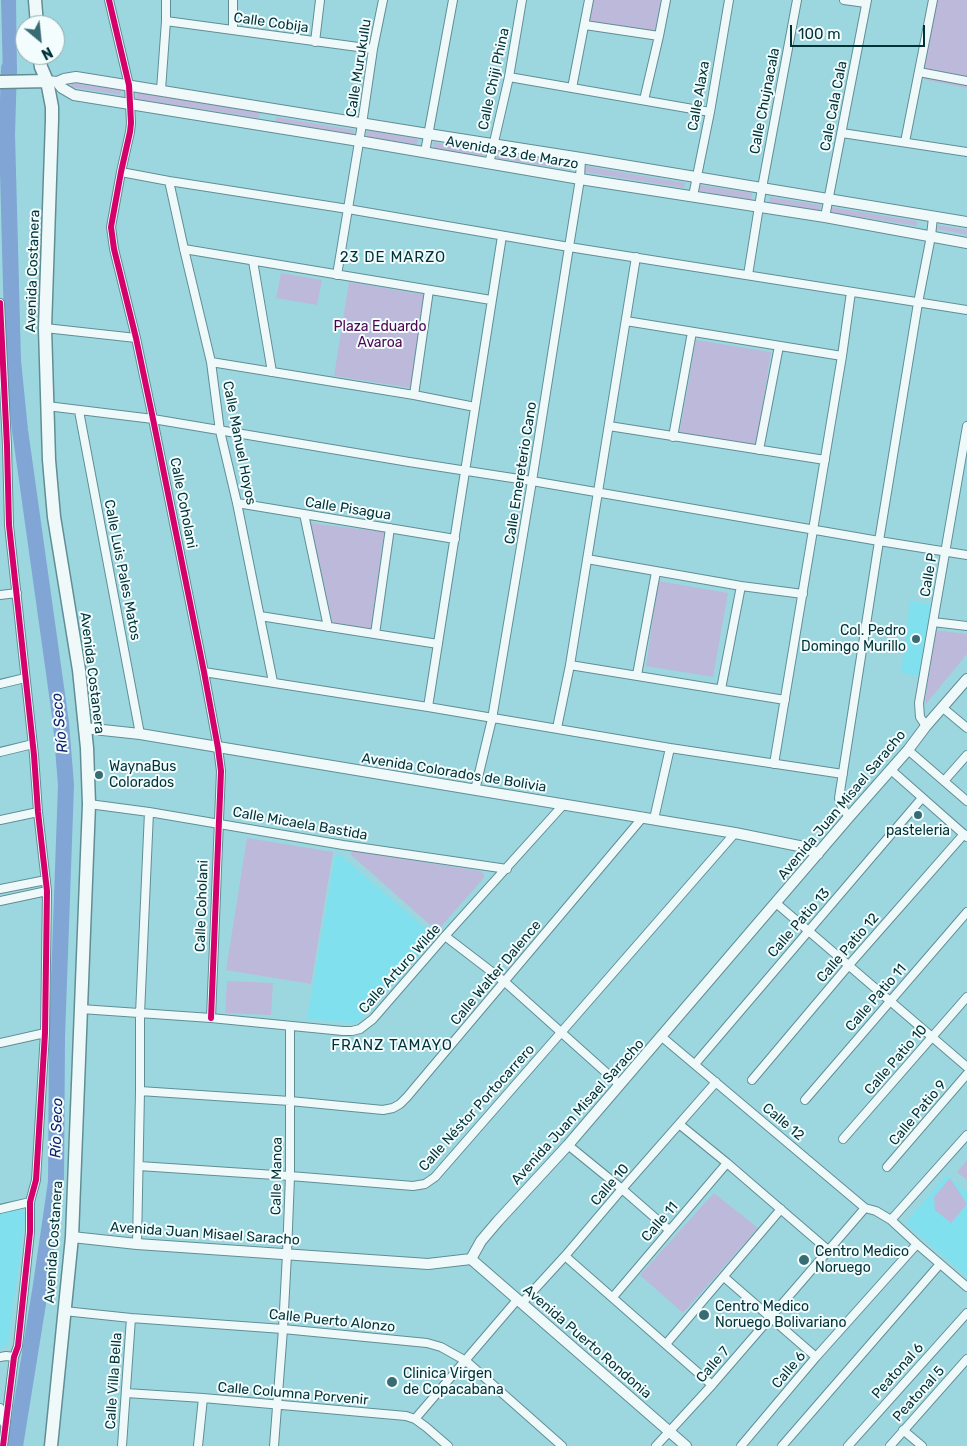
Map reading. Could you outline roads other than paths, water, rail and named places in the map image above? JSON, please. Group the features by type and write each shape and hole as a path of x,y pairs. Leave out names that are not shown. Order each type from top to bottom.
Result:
{"main road":[{"path":"36,0 37,15"},
{"name":"Avenida Costanera","path":"41,65 52,81 52,140 45,328 49,460 54,517 79,670 89,804 72,1237 51,1446"},
{"path":"1,82 52,81"}],"street":[{"name":"Calle Coholani","path":"109,0 129,85 131,123 111,227 114,249 136,338 153,419 218,748 220,771 211,1018"},
{"path":"161,90 166,0"},
{"path":"233,0 233,30"},
{"path":"315,42 320,0"},
{"name":"Calle Murukullu","path":"337,274 373,50 383,0"},
{"path":"425,152 453,0"},
{"name":"Calle Chiji Phina","path":"489,164 509,77 522,0"},
{"path":"572,88 589,0"},
{"path":"644,100 660,36 666,0"},
{"name":"Calle Alaxa","path":"693,196 710,112 729,0"},
{"name":"Calle Chujnacala","path":"748,275 758,207 797,0"},
{"path":"844,0 866,2"},
{"path":"906,142 933,0"},
{"name":"Cale Cala Cala","path":"825,217 866,2"},
{"name":"Calle Cobija","path":"166,21 373,50"},
{"path":"585,25 660,36"},
{"path":"919,72 967,81"},
{"name":"Avenida 23 de Marzo","path":"52,81 76,77 129,85 967,222"},
{"path":"509,77 710,112"},
{"name":"Avenida 23 de Marzo","path":"52,81 74,94 129,104 580,179 825,217 967,243"},
{"path":"267,127 270,109"},
{"path":"842,133 967,152"},
{"name":"Calle Emereterio Cano","path":"474,790 492,719 570,247 580,179 581,158"},
{"path":"121,172 502,236 967,310"},
{"name":"Calle Manuel Hoyos","path":"169,181 211,362 220,431 237,503 273,682"},
{"path":"849,817 842,807 839,798 879,541 933,217"},
{"path":"428,707 502,236"},
{"path":"184,249 491,300"},
{"path":"557,728 570,665 636,257"},
{"path":"253,260 272,372"},
{"path":"414,395 429,290"},
{"path":"774,764 814,530 851,292"},
{"path":"0,303 9,525 47,891 44,1033 36,1180 30,1202 30,1232 18,1346 14,1357 3,1446"},
{"path":"626,321 842,356"},
{"path":"45,328 136,338"},
{"path":"673,436 692,332"},
{"path":"759,450 779,346"},
{"path":"211,362 414,395 475,407"},
{"path":"47,406 153,419 598,492 879,541 967,554"},
{"name":"Calle Luis Pales Matos","path":"78,411 140,734"},
{"path":"609,426 825,460"},
{"name":"Calle P","path":"926,726 920,717 919,703 967,426"},
{"path":"958,483 967,484"},
{"name":"Calle Pisagua","path":"237,503 455,539"},
{"path":"304,514 328,627"},
{"path":"376,634 390,528"},
{"path":"587,559 741,586 803,594"},
{"path":"637,675 656,572"},
{"path":"721,689 741,586"},
{"path":"0,595 17,593"},
{"path":"260,616 438,644"},
{"path":"933,622 967,626"},
{"path":"570,665 785,700"},
{"path":"204,672 557,728 670,748 843,774"},
{"path":"0,684 25,678"},
{"name":"Avenida Juan Misael Saracho","path":"72,1237 137,1244 428,1264 471,1259 481,1241 498,1221 568,1146 967,679"},
{"path":"943,708 967,728"},
{"name":"Avenida Colorados de Bolivia","path":"84,728 140,734 643,817 804,847 818,854"},
{"path":"0,752 33,744"},
{"path":"654,819 670,748"},
{"path":"908,750 967,801"},
{"path":"944,781 967,755"},
{"path":"891,770 966,836"},
{"name":"Calle Patio 13","path":"694,1064 922,798"},
{"name":"Calle Micaela Bastida","path":"89,804 507,869"},
{"name":"Calle Arturo Wilde","path":"81,1009 211,1018 352,1031 366,1025 373,1019 564,804"},
{"path":"0,820 38,812"},
{"path":"137,1244 140,1014 149,812"},
{"name":"Calle Walter Dalence","path":"140,1091 290,1101 384,1110 394,1108 407,1098 643,817"},
{"name":"Calle Néstor Portocarrero","path":"139,1166 413,1186 425,1184 435,1177 734,833"},
{"name":"Calle Patio 12","path":"752,1080 849,965 966,836"},
{"path":"0,890 46,880"},
{"path":"0,902 47,891"},
{"path":"776,903 967,1067"},
{"name":"Calle Patio 11","path":"805,1100 967,912"},
{"path":"445,936 505,982 620,1085"},
{"name":"Calle Patio 10","path":"843,1139 967,997"},
{"name":"Calle Manoa","path":"274,1446 283,1329 290,1176 290,1026"},
{"path":"0,1043 44,1033"},
{"name":"Calle 12","path":"662,1037 865,1208 876,1211 891,1220 967,1287"},
{"name":"Calle Patio 9","path":"887,1168 967,1074"},
{"name":"Calle 10","path":"415,1419 519,1301 566,1256 716,1082"},
{"path":"679,1124 828,1250"},
{"path":"891,1220 967,1135"},
{"path":"568,1146 669,1230"},
{"name":"Calle 11","path":"613,1297 727,1163"},
{"path":"0,1209 30,1202"},
{"name":"Calle 7","path":"656,1446 712,1385 865,1208"},
{"path":"666,1344 781,1210"},
{"name":"Calle 6","path":"741,1446 816,1357 916,1244"},
{"path":"566,1256 712,1385"},
{"name":"Avenida Puerto Rondonia","path":"471,1259 686,1446"},
{"path":"782,1446 940,1264"},
{"path":"724,1276 816,1357"},
{"name":"Calle Puerto Alonzo","path":"64,1311 283,1329 426,1343 441,1347 466,1360 562,1446"},
{"name":"Peatonal 6","path":"848,1446 967,1313"},
{"name":"Calle Villa Bella","path":"122,1446 132,1318"},
{"path":"0,1357 14,1357"},
{"name":"Peatonal 5","path":"890,1446 967,1359"},
{"name":"Calle Columna Porvenir","path":"126,1393 406,1416 415,1419 448,1446"},
{"path":"198,1446 203,1398"},
{"path":"0,1408 5,1427"},
{"path":"903,1430 922,1446"}],"waterway":[{"name":"Río Seco","path":"9,68 7,134 13,361 20,430 61,723 66,785 57,1037 56,1182 15,1446"}],"place":[{"name":"Col. Pedro Domingo Murillo","path":"916,639"},
{"name":"WaynaBus Colorados","path":"99,775"},
{"name":"pasteleria","path":"918,815"},
{"name":"Centro Medico Noruego","path":"804,1260"},
{"name":"Centro Medico Noruego Bolivariano","path":"704,1315"},
{"name":"Clinica Virgen de Copacabana","path":"392,1382"}],"district":[{"name":"23 DE MARZO","path":"393,258"},
{"name":"FRANZ TAMAYO","path":"392,1046"}],"park label":[{"name":"Plaza Eduardo Avaroa","path":"380,336"}]}
